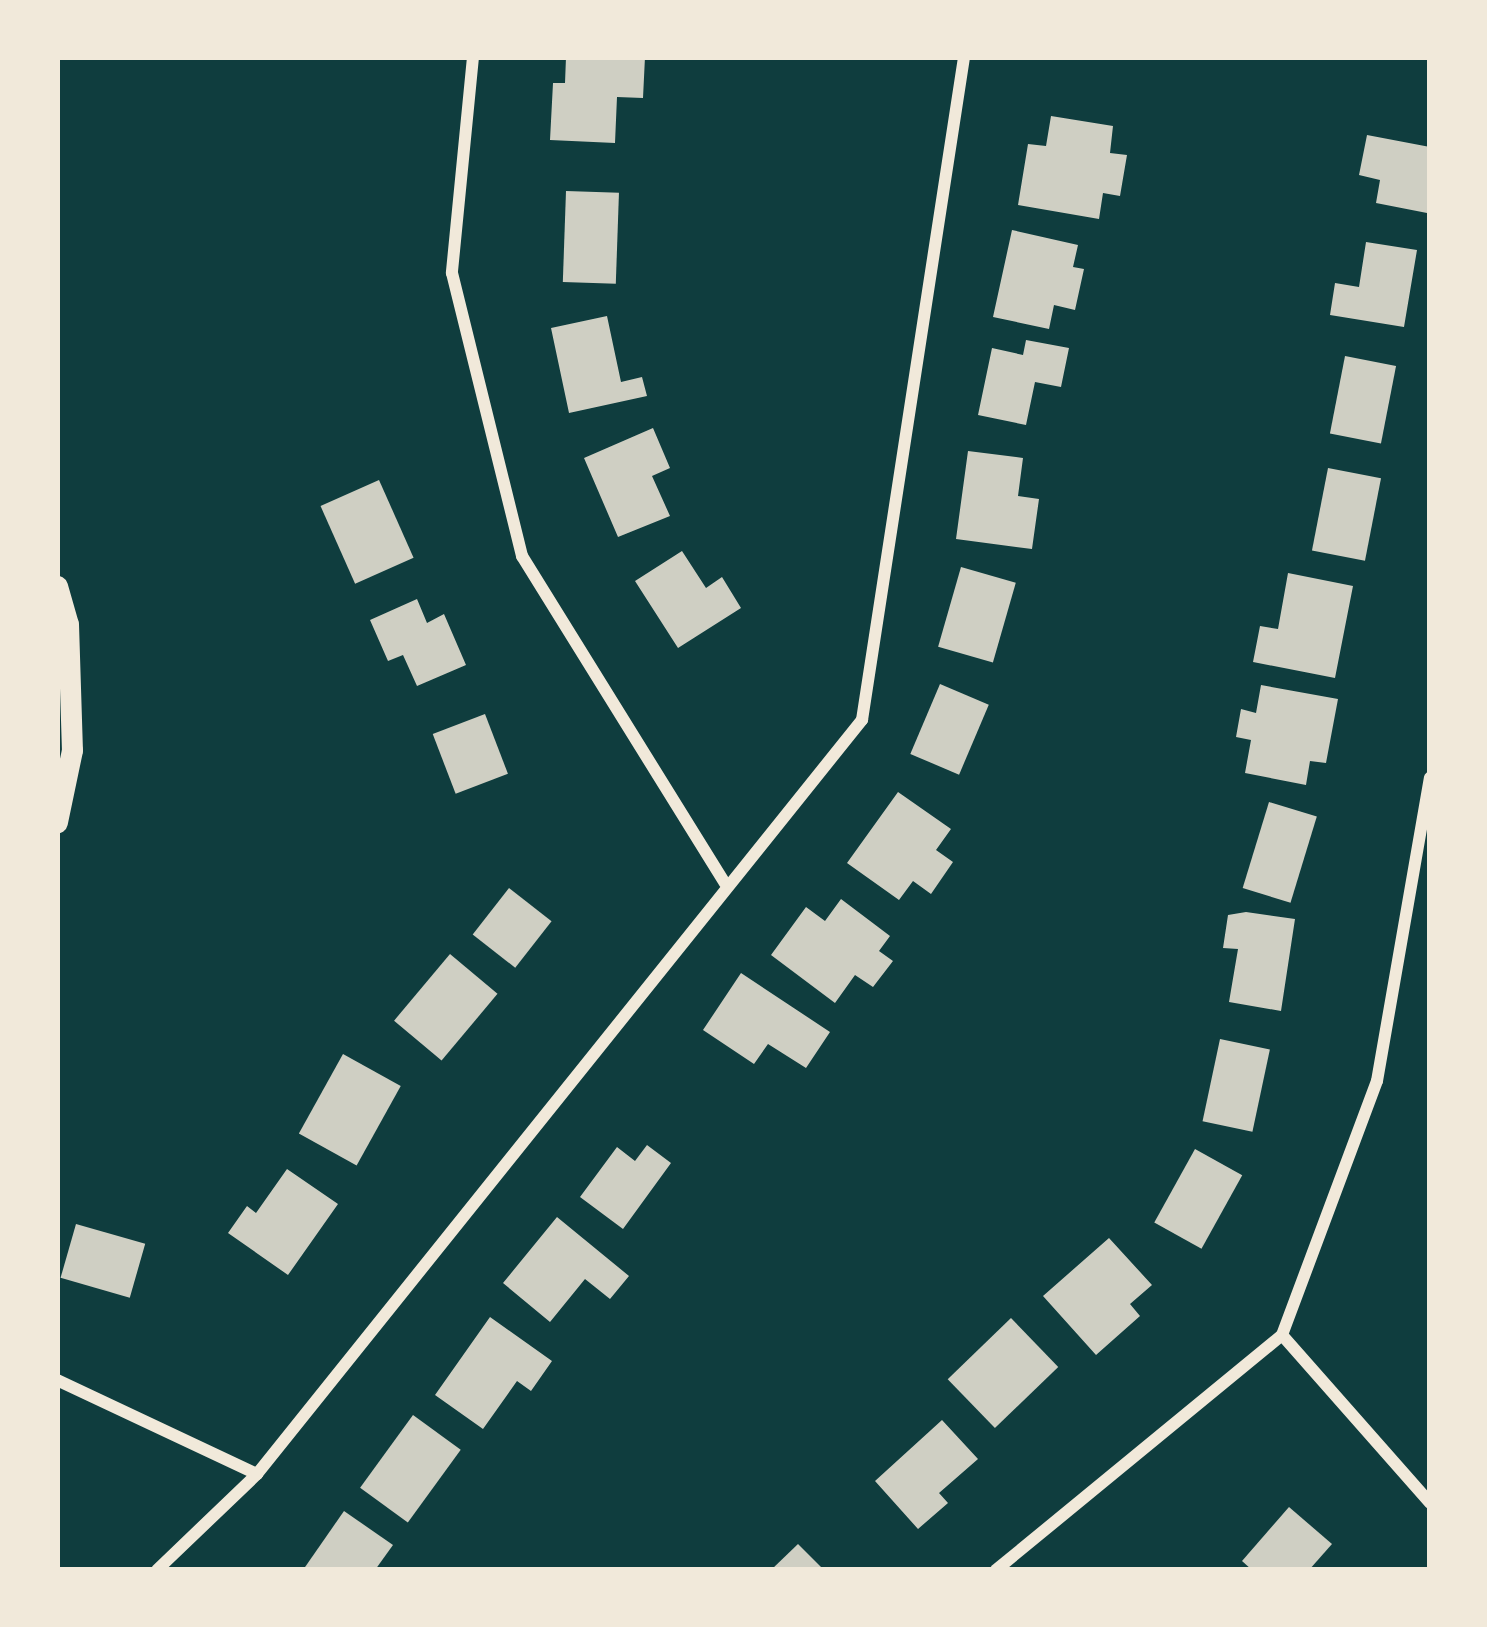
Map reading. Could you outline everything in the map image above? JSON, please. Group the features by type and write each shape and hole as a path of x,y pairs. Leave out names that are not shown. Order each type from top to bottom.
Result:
{"street":[{"path":"473,57 452,274 522,556 724,883"},
{"path":"157,1570 257,1474 724,883 862,719 964,57"},
{"path":"57,586 68,624 72,750 57,822"},
{"path":"996,1570 1282,1334 1376,1081 1430,778"},
{"path":"1282,1334 1430,1503"},
{"path":"57,1380 257,1474"}],"building":[{"path":"566,57 645,57 643,98 617,97 615,143 550,140 553,83 565,83"},
{"path":"1051,116 1113,126 1110,153 1127,155 1120,196 1103,193 1099,219 1018,205 1028,144 1046,146"},
{"path":"1367,135 1430,147 1427,213 1376,203 1380,180 1359,175"},
{"path":"566,191 619,193 616,284 563,282"},
{"path":"1012,230 1078,245 1073,267 1084,269 1075,310 1054,305 1049,329 993,317"},
{"path":"1366,242 1417,250 1404,327 1330,315 1335,283 1359,287"},
{"path":"607,316 621,382 642,377 647,396 569,413 551,328"},
{"path":"1026,340 1069,348 1061,387 1035,382 1026,425 978,415 992,348 1023,355"},
{"path":"1345,356 1396,366 1381,443 1330,434"},
{"path":"653,428 670,468 652,476 670,516 618,537 584,458"},
{"path":"968,451 1023,458 1018,496 1039,499 1032,549 956,539"},
{"path":"1328,468 1381,478 1365,561 1312,550"},
{"path":"379,480 414,558 355,584 321,506"},
{"path":"682,551 706,588 722,577 741,608 678,648 635,581"},
{"path":"961,567 1016,583 993,662 938,647"},
{"path":"1288,573 1353,586 1335,678 1253,662 1260,626 1278,629"},
{"path":"417,599 427,623 444,614 466,665 417,686 403,655 388,661 370,620"},
{"path":"940,684 989,705 959,775 910,754"},
{"path":"1261,685 1338,699 1326,763 1310,761 1306,785 1245,773 1251,740 1236,737 1241,709 1256,713"},
{"path":"485,714 508,774 456,794 433,734"},
{"path":"898,792 951,829 936,850 953,862 931,894 913,881 899,900 847,863"},
{"path":"1269,802 1317,817 1291,903 1243,888"},
{"path":"509,888 552,921 515,968 473,934"},
{"path":"841,899 890,936 879,951 893,961 873,987 855,975 835,1003 771,955 806,907 825,921"},
{"path":"1246,912 1295,919 1281,1011 1229,1002 1238,949 1223,948 1228,915"},
{"path":"450,954 497,994 442,1060 394,1021"},
{"path":"741,973 830,1032 806,1068 768,1044 754,1064 703,1030"},
{"path":"1220,1039 1270,1050 1252,1132 1203,1121"},
{"path":"343,1054 401,1086 357,1166 299,1134"},
{"path":"647,1145 671,1163 623,1229 580,1197 617,1147 635,1161"},
{"path":"1195,1149 1242,1175 1202,1249 1154,1222"},
{"path":"287,1169 338,1204 288,1275 228,1233 247,1206 256,1213"},
{"path":"557,1217 629,1276 610,1299 585,1279 550,1322 503,1283"},
{"path":"76,1224 145,1244 130,1298 61,1278"},
{"path":"1109,1238 1152,1285 1130,1304 1140,1316 1096,1355 1043,1296"},
{"path":"490,1317 552,1361 531,1391 517,1381 483,1429 435,1395"},
{"path":"1011,1318 1058,1367 995,1428 948,1379"},
{"path":"413,1415 461,1450 408,1522 360,1488"},
{"path":"942,1420 978,1459 939,1493 948,1503 918,1529 875,1481"},
{"path":"1289,1507 1332,1544 1309,1570 1252,1570 1242,1561"},
{"path":"344,1511 393,1545 375,1570 303,1570"},
{"path":"798,1544 824,1570 771,1570"}]}
